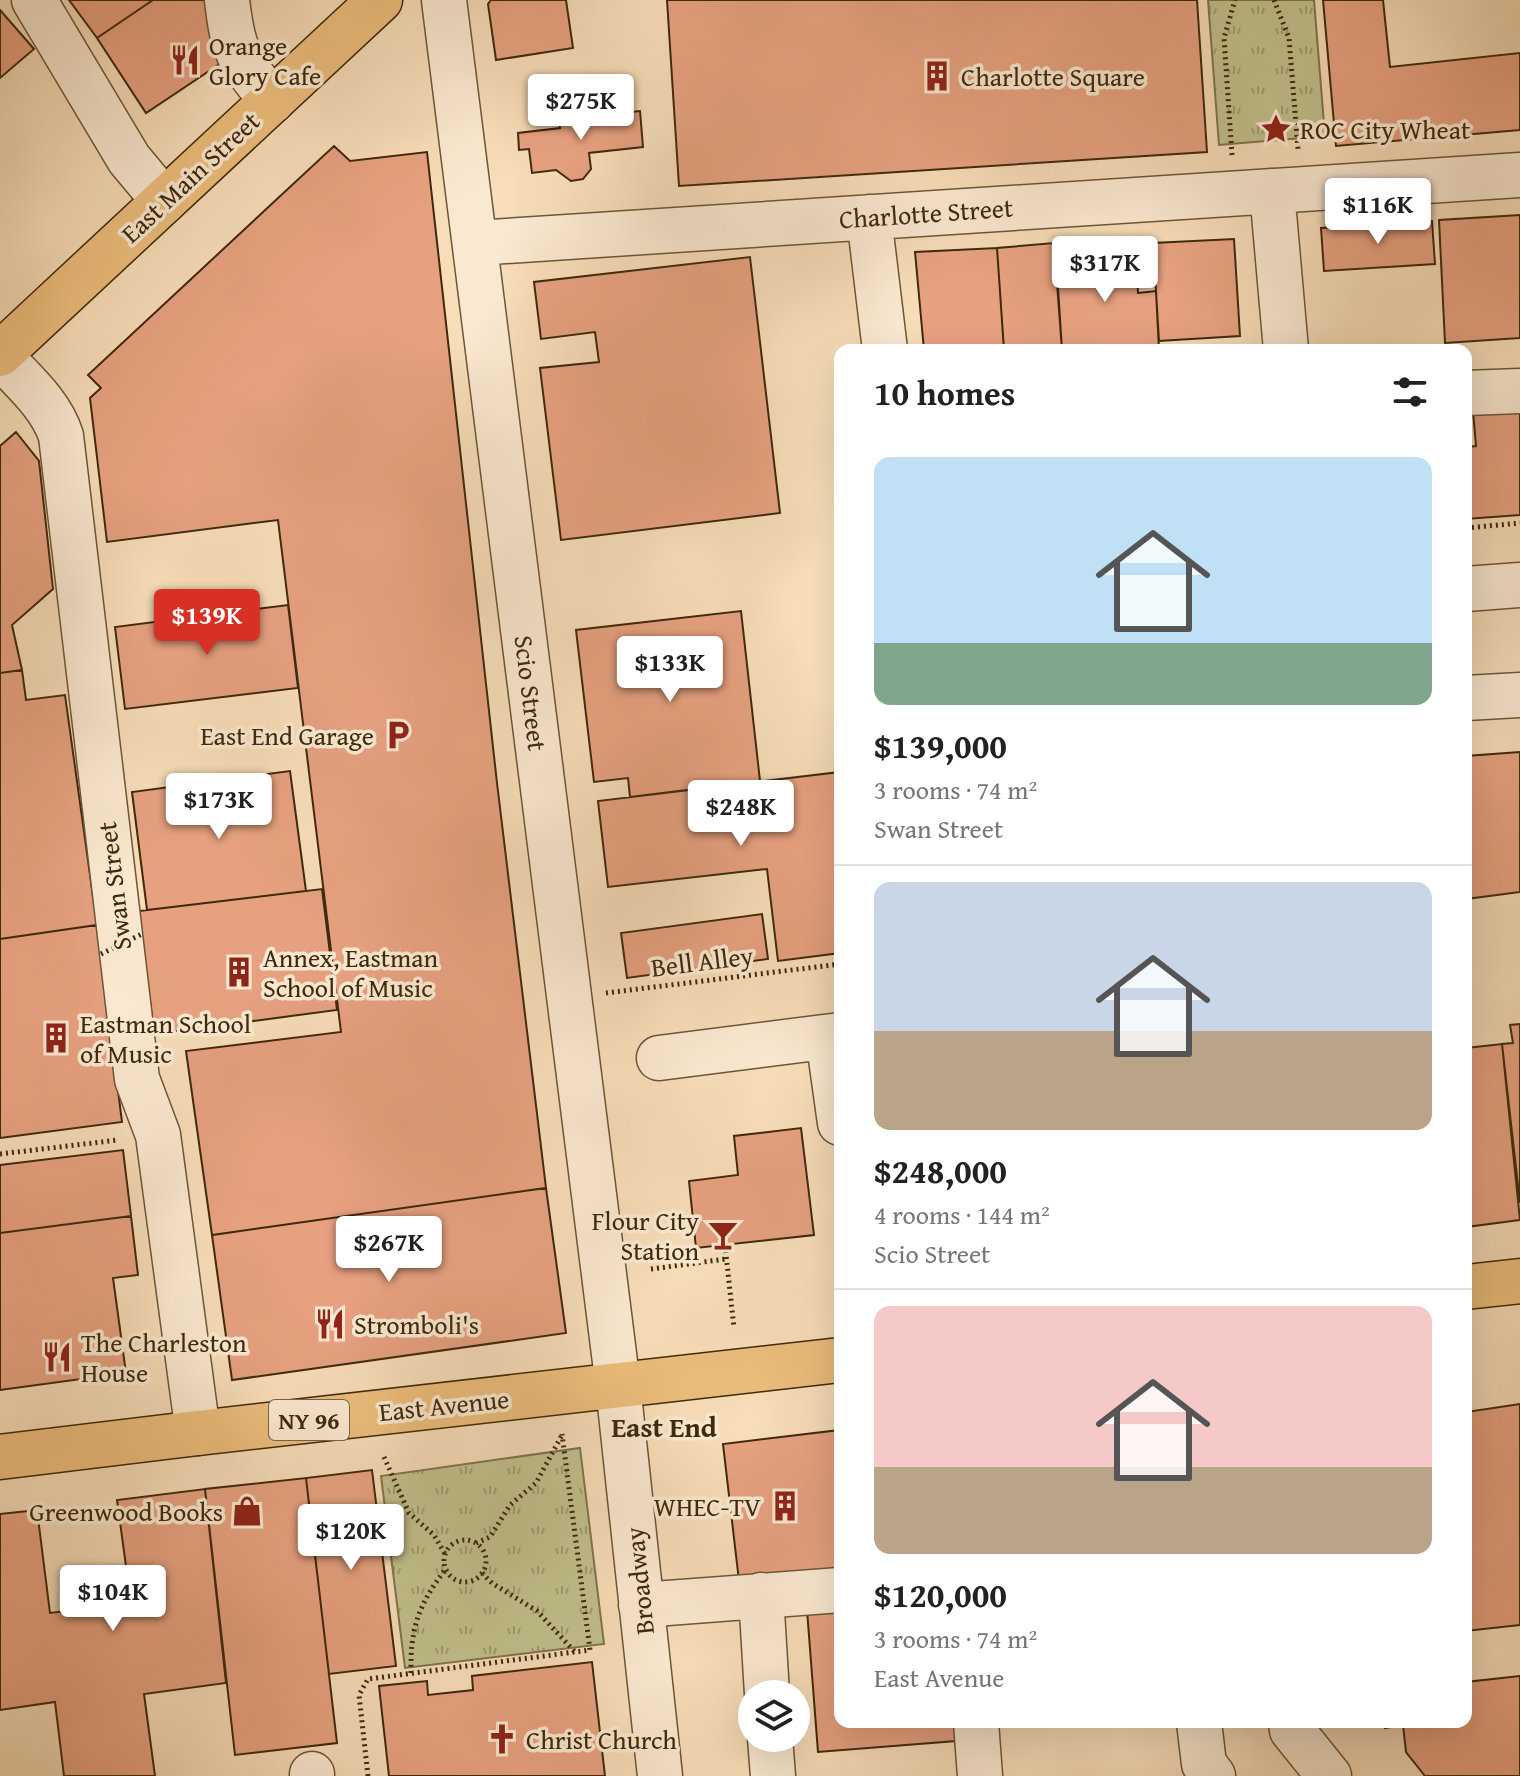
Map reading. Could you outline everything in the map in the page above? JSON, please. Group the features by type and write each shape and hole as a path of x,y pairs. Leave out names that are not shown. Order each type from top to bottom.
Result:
{"main road":[{"name":"East Main Street","path":"0,355 380,0"},
{"path":"1472,1286 1520,1281"},
{"name":"East Avenue","path":"0,1457 834,1361"}],"street":[{"path":"34,0 129,159 164,201"},
{"path":"227,0 231,37 242,64 272,101"},
{"name":"Scio Street","path":"444,0 618,1386"},
{"name":"Charlotte Street","path":"475,243 1520,175"},
{"path":"1272,191 1285,344"},
{"path":"869,217 884,344"},
{"name":"Swan Street","path":"0,355 42,402 61,436 137,1079 153,1121 198,1433"},
{"path":"1472,393 1520,391"},
{"path":"1472,589 1520,585"},
{"path":"1472,698 1520,695"},
{"path":"659,1058 834,1036"},
{"name":"Broadway","path":"618,1386 660,1776"},
{"path":"641,1605 834,1590"},
{"path":"761,1595 766,1680"},
{"path":"976,1728 980,1776"},
{"path":"1200,1728 1204,1764 1213,1776"},
{"path":"1292,1728 1329,1776"},
{"path":"771,1752 773,1776"}],"path":[{"path":"1232,163 1224,38 1235,0"},
{"path":"1274,0 1289,38 1298,149"},
{"path":"1472,527 1520,523"},
{"path":"101,954 142,934"},
{"name":"Bell Alley","path":"569,998 834,965"},
{"path":"0,1154 153,1121"},
{"path":"725,1245 734,1328"},
{"path":"651,1269 726,1259"},
{"path":"368,1776 359,1695 368,1679 590,1650 562,1434 536,1483 510,1505 490,1537 476,1543"},
{"path":"384,1457 409,1513 434,1535 445,1554"},
{"path":"466,1539 476,1543 484,1551 486,1563 482,1573 474,1580 463,1582 452,1579 445,1570 445,1554 455,1541 466,1539"},
{"path":"411,1673 410,1644 417,1615 445,1570"},
{"path":"482,1573 492,1583 537,1611 576,1652"}],"green space":[{"path":"1208,0 1314,0 1325,136 1219,145"},
{"path":"580,1448 604,1644 405,1668 381,1476"}],"building":[{"path":"69,0 153,0 97,38"},
{"path":"153,0 214,0 224,61 146,113 97,38"},
{"path":"491,0 566,0 573,48 496,60 488,4"},
{"name":"Charlotte Square","path":"667,0 1197,0 1207,152 679,186"},
{"path":"1323,0 1383,0 1390,67 1520,53 1520,130 1336,146"},
{"path":"0,10 34,49 0,78"},
{"path":"640,111 643,147 589,153 591,169 583,179 571,181 556,170 532,173 529,149 519,150 518,133 560,128 559,119"},
{"name":"East End Garage","path":"334,146 350,161 427,152 497,783 546,1188 212,1235 186,1051 341,1032 278,520 107,542 90,398 101,388 88,375"},
{"path":"1520,215 1520,338 1445,343 1439,220"},
{"path":"1432,221 1435,264 1324,271 1321,228"},
{"path":"1234,239 1240,336 1159,341 1153,243"},
{"path":"1054,243 1062,344 1004,344 997,248"},
{"path":"997,248 1004,344 923,344 915,252"},
{"path":"1136,251 1138,293 1156,291 1159,344 1062,344 1056,256"},
{"path":"750,257 780,513 561,540 540,368 599,362 595,332 541,339 534,282"},
{"path":"1520,407 1520,515 1472,519 1472,446 1476,446 1473,411"},
{"path":"16,432 39,461 53,589 12,625 22,670 0,673 0,446"},
{"path":"288,605 298,688 125,709 115,627"},
{"path":"741,611 760,781 630,797 628,778 594,782 576,630"},
{"path":"22,670 26,700 65,695 97,925 0,939 0,673"},
{"path":"1520,752 1520,892 1472,898 1472,756"},
{"path":"290,771 306,891 147,910 132,792"},
{"path":"834,773 834,954 778,961 767,869 608,887 598,801"},
{"name":"Annex, Eastman School of Music","path":"322,889 337,1010 154,1034 139,911"},
{"path":"762,914 768,959 627,978 621,933"},
{"name":"Eastman School of Music","path":"97,925 122,1122 0,1138 0,939"},
{"path":"1520,1024 1520,1203 1502,1044 1513,1043 1510,1025"},
{"path":"1502,1044 1520,1220 1472,1226 1472,1047"},
{"path":"801,1128 814,1235 696,1248 689,1181 738,1175 734,1136"},
{"path":"123,1150 131,1216 0,1233 0,1165"},
{"path":"546,1188 566,1333 232,1380 212,1235"},
{"path":"131,1216 138,1275 113,1278 126,1373 0,1390 0,1233"},
{"path":"1520,1404 1520,1625 1472,1630 1472,1411"},
{"name":"WHEC-TV","path":"834,1431 834,1570 739,1581 723,1444"},
{"path":"372,1470 396,1666 329,1674 306,1478"},
{"path":"306,1478 337,1743 235,1755 205,1489"},
{"path":"205,1489 226,1683 144,1694 155,1776 64,1776 55,1702 0,1710 0,1514 37,1510 50,1613 131,1603 117,1500"},
{"path":"834,1608 834,1728 955,1728 956,1741 818,1752 807,1610"},
{"path":"592,1662 605,1776 389,1776 379,1686 427,1681 428,1695 473,1690 472,1676"},
{"path":"1520,1676 1520,1776 1425,1776 1406,1752 1403,1728 1472,1728 1472,1681"}],"place":[{"name":"Orange Glory Cafe","path":"185,60"},
{"name":"Charlotte Square","path":"937,76"},
{"name":"ROC City Wheat","path":"1276,129"},
{"name":"East End Garage","path":"398,735"},
{"name":"Annex, Eastman School of Music","path":"239,972"},
{"name":"Eastman School of Music","path":"56,1038"},
{"name":"Flour City Station","path":"723,1235"},
{"name":"Stromboli's","path":"330,1324"},
{"name":"The Charleston House","path":"57,1357"},
{"name":"WHEC-TV","path":"785,1506"},
{"name":"Greenwood Books","path":"247,1511"},
{"name":"Christ Church","path":"502,1739"}],"district":[{"name":"East End","path":"664,1426"}]}
